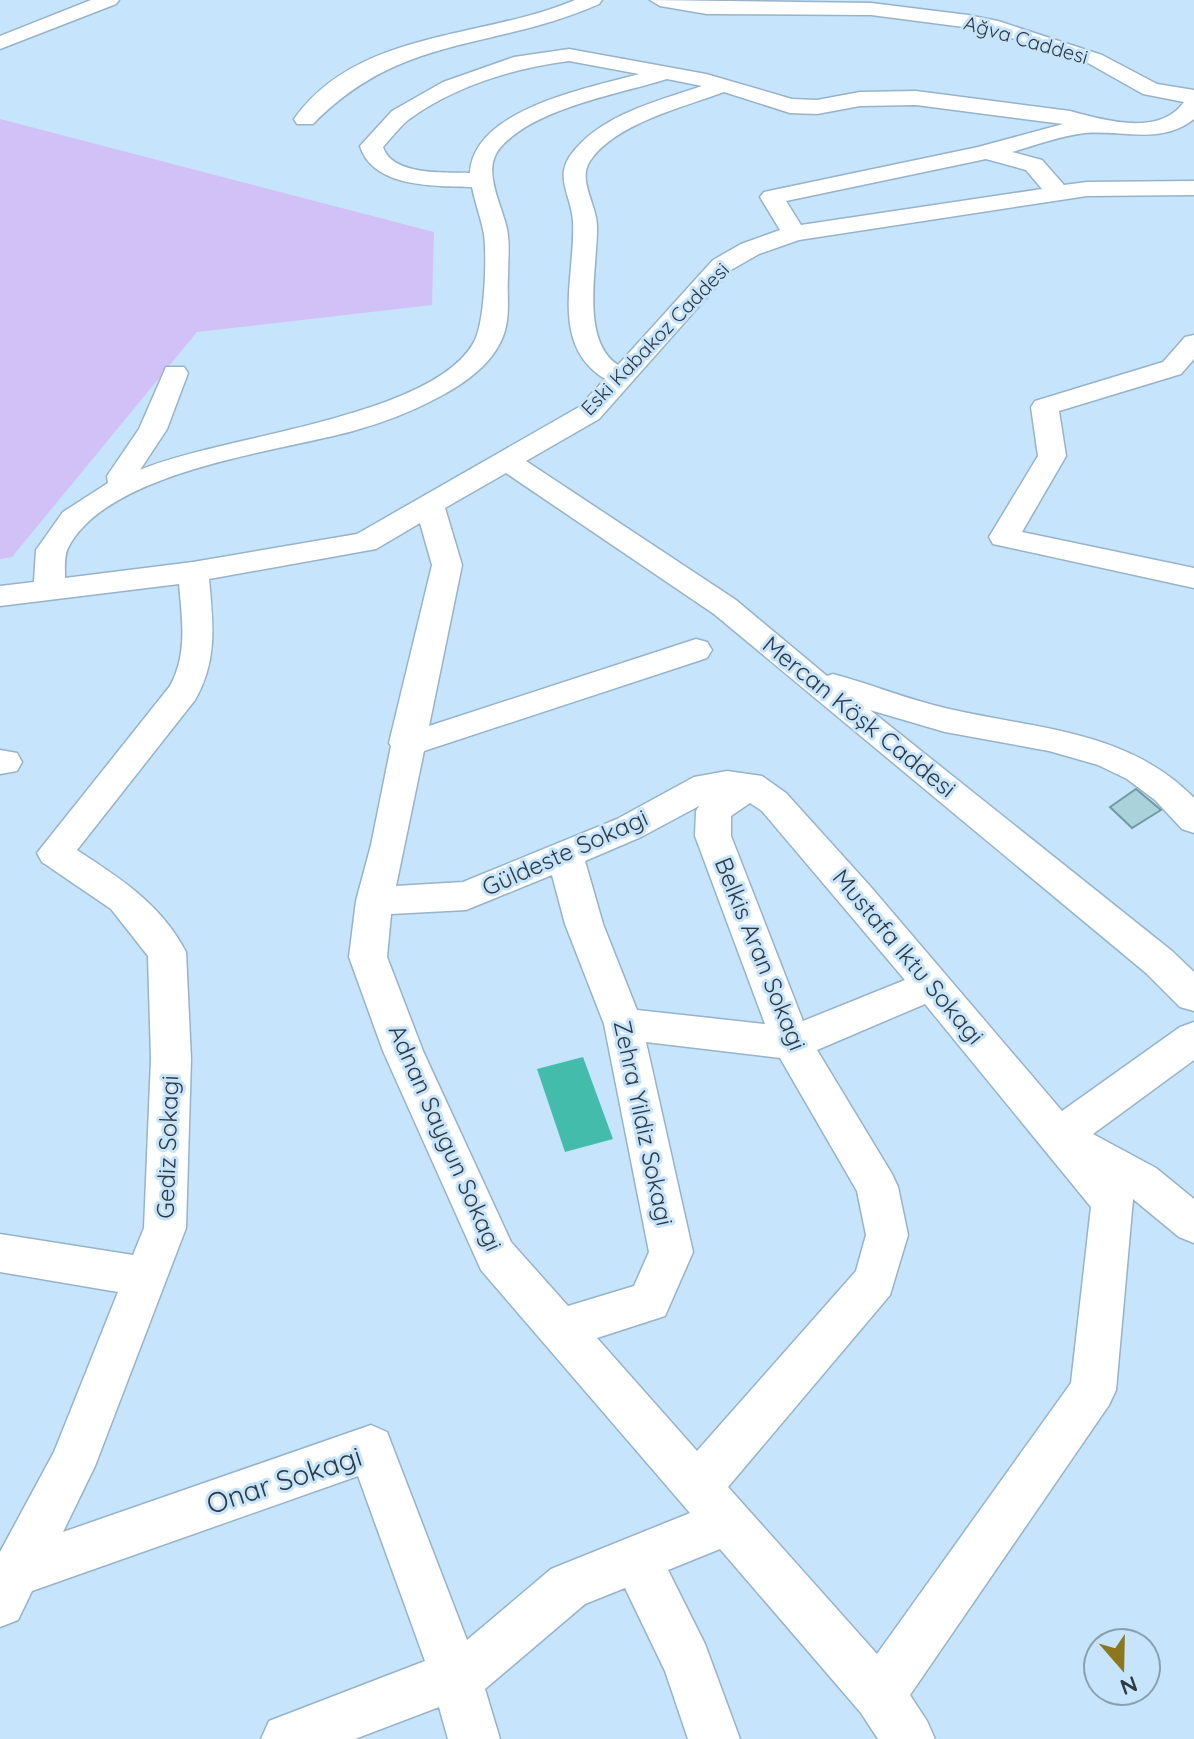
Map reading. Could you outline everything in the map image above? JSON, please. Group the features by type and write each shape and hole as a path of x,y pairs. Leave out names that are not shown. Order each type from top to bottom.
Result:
{"street":[{"path":"0,43 109,0"},
{"path":"305,119 340,88 376,66 429,44 545,20 592,0"},
{"name":"Ağva Caddesi","path":"660,0 707,8 871,9 991,25 1095,59 1151,89 1194,100"},
{"path":"947,0 967,15 968,21"},
{"path":"455,39 508,48 521,61"},
{"path":"482,180 432,178 384,167 374,159 371,146 390,124 423,100 521,61 555,56 583,56 724,85 790,106 817,107 860,99 916,98 1070,118 1090,126"},
{"path":"49,589 46,575 50,555 61,536 77,517 123,486 151,473 217,454 365,419 427,392 461,370 479,353 494,327 497,243 482,180 483,156 491,143 507,130 544,111 662,74"},
{"path":"621,378 595,360 580,309 585,222 583,205 573,182 574,168 587,150 619,126 724,85"},
{"path":"794,233 772,197 829,182 986,152 1090,126 1172,127 1189,116 1194,100"},
{"path":"986,152 1034,165 1059,194"},
{"name":"Eski Kabakoz Caddesi","path":"0,596 193,572 365,542 589,413 722,265 750,249 794,233 1087,189 1194,188"},
{"path":"1194,343 1172,368 1045,407 1052,456 1004,537 1194,578"},
{"path":"123,486 121,476 153,429 175,373"},
{"name":"Mercan Köşk Caddesi","path":"507,461 725,607 1159,962 1194,996"},
{"name":"Adnan Saygun Sokagi","path":"429,503 447,565 406,743 389,845 374,901 368,957 403,1051 496,1256 879,1695 909,1739"},
{"name":"Gediz Sokagi","path":"8,1588 72,1466 165,1228 171,1059 167,952 124,899 55,853 194,675 199,658 193,572"},
{"path":"406,743 438,736 696,650"},
{"path":"804,674 946,721 1082,746 1132,764 1172,793 1194,820"},
{"name":"Güldeste Sokagi","path":"374,901 466,896 629,828 706,786 727,783 750,785"},
{"name":"Mustafa Iktu Sokagi","path":"750,785 774,802 1113,1202 1093,1390 879,1695"},
{"name":"Belkis Aran Sokagi","path":"712,1504 875,1281 887,1235 877,1187 792,1043 713,836 713,811 750,785"},
{"name":"Zehra Yildiz Sokagi","path":"560,1329 649,1302 671,1252 623,1024 584,924 565,855"},
{"path":"623,1024 792,1043 932,985"},
{"path":"1059,1136 1194,1038"},
{"name":"Mustafa Iktu Sokagi","path":"1059,1136 1141,1181 1194,1224"},
{"path":"0,1253 147,1277"},
{"name":"Onar Sokagi","path":"8,1588 371,1448 455,1675"},
{"path":"287,1739 473,1668 568,1586 636,1558 712,1504"},
{"path":"636,1558 687,1662 714,1739"},
{"path":"455,1675 474,1739"}],"shaded area":[{"path":"0,119 434,232 432,305 197,332 12,557 0,559"},
{"path":"583,1057 613,1139 565,1152 537,1069"}],"building":[{"path":"1136,789 1161,810 1132,828 1110,807"}]}
